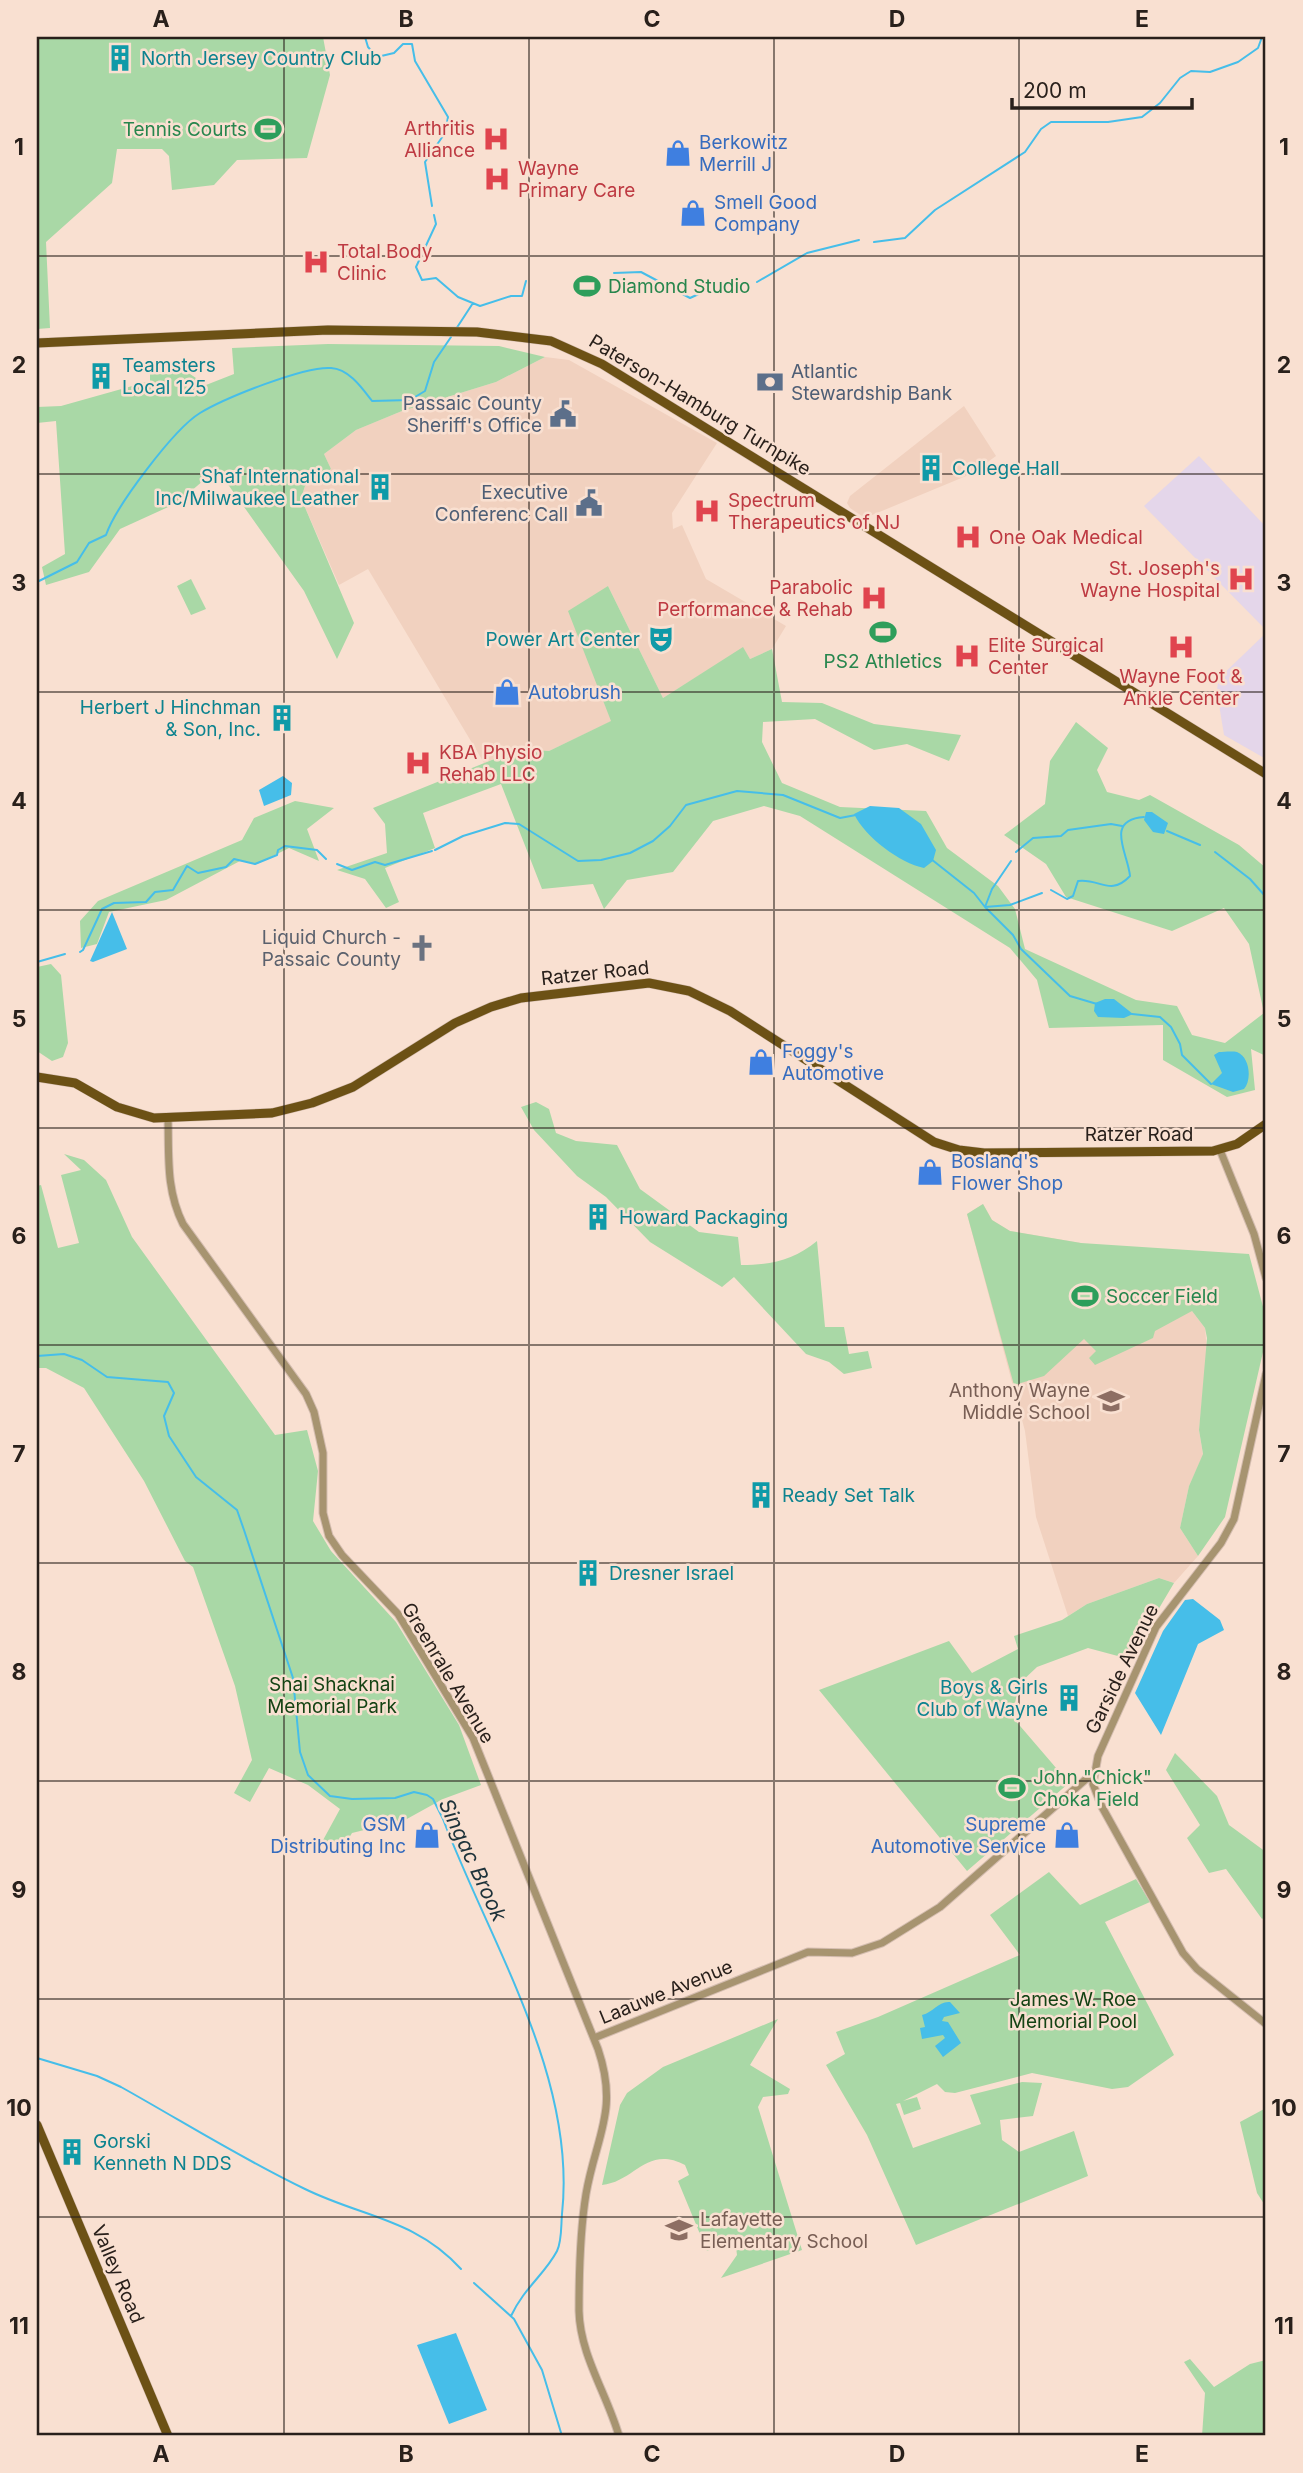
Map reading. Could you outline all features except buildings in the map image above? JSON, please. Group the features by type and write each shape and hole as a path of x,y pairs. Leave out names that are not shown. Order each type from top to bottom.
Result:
{"main road":[{"name":"Paterson-Hamburg Turnpike","path":"37,343 317,330 455,331 500,333 539,339 572,349 602,364 1266,774"},
{"name":"Ratzer Road","path":"37,1077 75,1083 127,1111 168,1119 244,1116 312,1103 352,1087 454,1023 491,1007 521,998 649,983 689,991 730,1011 927,1137 950,1147 984,1153 1220,1150 1237,1144 1266,1124"},
{"name":"Valley Road","path":"37,2125 167,2436"}],"street":[{"name":"Greenrale Avenue","path":"168,1119 169,1181 173,1204 183,1224 306,1394 314,1412 323,1453 323,1513 329,1536 342,1555 398,1615 473,1738 594,2038"},
{"path":"1220,1150 1254,1234 1266,1278"},
{"name":"Garside Avenue","path":"1093,1773 1098,1756 1156,1627 1221,1543 1234,1519 1266,1374"},
{"path":"1093,1773 1095,1794 1183,1953 1197,1969 1266,2024"},
{"name":"Laauwe Avenue","path":"619,2436 610,2405 586,2353 579,2314 586,2193 605,2123 609,2091 594,2038 806,1953 852,1953 882,1943 940,1907 1093,1773"}],"shaded area":[{"path":"545,357 569,360 717,443 672,513 673,529 682,525 706,579 786,626 772,649 750,659 743,648 663,698 608,586 602,698 612,721 549,751 519,749 484,763 368,569 339,585 301,498 305,486 331,469 324,454 356,430 402,411 496,382"},
{"path":"964,406 996,456 971,474 865,518 850,508 847,503 850,496"},
{"name":"St. Joseph's Wayne Hospital","path":"1199,456 1266,527 1266,630 1144,506"},
{"name":"St. Joseph's Wayne Hospital","path":"1266,633 1266,759 1224,735 1217,692 1218,679"},
{"name":"Anthony Wayne Middle School","path":"983,1204 992,1220 1010,1231 1081,1243 1192,1311 1205,1328 1207,1351 1199,1430 1203,1455 1189,1486 1180,1528 1198,1556 1174,1583 1159,1578 1087,1604 1068,1616 1036,1517 1025,1431 967,1214"}],"green space":[{"name":"North Jersey Country Club","path":"37,37 323,37 330,75 307,158 237,160 214,185 172,190 169,156 162,149 117,149 112,183 46,242 50,328 37,329"},
{"path":"328,344 499,346 545,357 496,382 402,411 356,430 324,454 331,469 305,486 301,498 354,623 337,659 304,591 217,469 177,503 120,529 89,572 46,585 42,567 65,554 56,421 37,423 37,407 61,406 150,381 150,369 180,367 206,385 234,374 232,348"},
{"path":"191,579 206,609 191,615 177,586"},
{"path":"608,586 663,698 743,647 750,659 772,649 782,702 822,703 874,724 961,735 949,761 907,744 874,750 815,719 763,722 762,742 782,783 840,807 926,811 947,848 998,886 1015,909 1025,949 1136,1000 1177,1006 1192,1035 1225,1043 1264,1013 1249,944 1224,908 1172,931 1066,897 1046,864 1004,835 1045,804 1050,761 1076,722 1108,748 1097,770 1107,792 1139,800 1150,795 1239,845 1266,868 1266,1056 1251,1049 1255,1090 1227,1097 1163,1060 1163,1025 1049,1028 1037,980 1010,948 800,816 764,806 713,821 673,872 627,880 604,909 593,884 542,889 501,784 423,813 435,848 385,868 399,902 386,908 365,879 337,870 387,853 385,824 373,808 519,749 549,751 611,721 568,611"},
{"path":"295,801 334,808 307,829 319,861 289,848 257,864 240,861 166,900 109,912 97,944 81,948 80,921 98,901 242,840 254,818"},
{"path":"51,964 61,975 68,1043 63,1057 52,1061 37,1051 37,967"},
{"path":"536,1102 549,1109 556,1133 576,1141 617,1145 640,1189 699,1232 738,1237 741,1265 782,1260 800,1253 817,1241 825,1327 844,1327 849,1354 868,1351 872,1368 844,1374 829,1362 806,1354 734,1277 722,1287 650,1242 606,1197 577,1176 534,1130 521,1107"},
{"name":"Shai Shacknai Memorial Park","path":"64,1154 84,1160 106,1180 132,1237 275,1435 307,1430 318,1471 313,1521 331,1551 396,1622 459,1725 481,1785 443,1799 405,1820 352,1833 341,1851 322,1842 340,1809 308,1785 269,1768 250,1802 234,1793 252,1760 235,1686 193,1567 185,1561 144,1481 84,1388 46,1368 37,1368 37,1186 41,1185 58,1248 79,1243 61,1175 81,1170"},
{"path":"983,1204 992,1220 1010,1231 1081,1243 1249,1254 1266,1318 1266,1339 1225,1517 1198,1556 1180,1528 1189,1486 1203,1454 1199,1430 1207,1338 1205,1328 1192,1311 1155,1331 1153,1338 1095,1365 1089,1358 1096,1351 1084,1339 1044,1376 1014,1385 967,1214"},
{"path":"1159,1578 1174,1583 1129,1659 1088,1648 1037,1667 1019,1684 1015,1703 1003,1706 1069,1783 967,1871 819,1690 949,1641 972,1673 1018,1649 1014,1636 1062,1620 1087,1604"},
{"path":"1175,1753 1217,1796 1229,1825 1266,1852 1266,1916 1262,1919 1226,1869 1209,1873 1187,1838 1200,1825 1166,1770"},
{"name":"James W. Roe Memorial Pool","path":"1049,1872 1080,1905 1136,1879 1150,1902 1105,1922 1174,2055 1128,2087 1112,2089 1032,2073 955,2093 945,2092 937,2084 903,2101 917,2097 921,2109 904,2115 900,2103 896,2104 913,2148 981,2124 970,2095 1022,2082 1042,2083 1033,2116 1000,2120 1002,2140 1019,2152 1074,2131 1088,2176 916,2245 867,2135 826,2065 845,2054 836,2032 878,2017 1020,1955 990,1915"},
{"path":"778,2019 750,2065 790,2089 788,2094 763,2097 758,2107 802,2250 721,2278 737,2255 735,2239 707,2251 678,2181 689,2175 685,2165 660,2159 641,2166 623,2178 602,2185 620,2105 627,2093 663,2067"},
{"path":"1266,2108 1266,2207 1257,2193 1240,2122"},
{"path":"1190,2359 1214,2387 1250,2364 1266,2360 1266,2436 1202,2436 1205,2393 1184,2362"}],"water":[{"path":"283,776 292,783 291,795 264,806 259,790"},
{"path":"870,806 899,808 921,824 936,850 933,861 924,868 915,865 894,855 875,840 854,814"},
{"path":"1146,812 1152,812 1168,823 1164,834 1153,832 1144,820"},
{"path":"112,912 127,949 90,961"},
{"path":"1114,999 1133,1014 1124,1018 1098,1017 1094,1011 1095,1003"},
{"path":"1219,1052 1237,1052 1245,1059 1249,1075 1244,1089 1233,1092 1211,1084 1222,1073 1214,1055"},
{"path":"1193,1599 1220,1620 1224,1630 1198,1644 1161,1735 1135,1693 1163,1631 1185,1600"},
{"path":"950,2002 960,2013 944,2017 942,2021 948,2022 961,2043 943,2057 935,2046 945,2038 943,2035 922,2039 920,2028 925,2027 922,2015 942,2003"},
{"path":"456,2333 487,2410 449,2424 417,2345"}],"waterway":[{"path":"365,37 368,47 377,57 394,53 403,44 412,44 415,61 448,117 445,133 425,162 432,206"},
{"path":"874,242 905,238 935,210 1025,152 1041,129 1051,122 1108,122 1142,117 1160,103 1180,78 1191,71 1210,72 1238,62 1258,48 1262,37"},
{"path":"434,215 436,224 416,267 422,280 436,278 458,297 480,306 511,296 522,296 526,281"},
{"path":"757,282 807,253 859,240"},
{"path":"614,273 641,272 690,298 714,287 727,287"},
{"path":"456,329 473,303"},
{"path":"37,582 77,562 89,543 106,535 121,506 147,469 176,435 200,413 265,384 303,372 331,368 344,372 354,380 372,401 410,400 425,391 434,362 451,337"},
{"path":"435,850 463,836 505,823 519,824 578,861 601,860 630,853 653,841 670,826 686,805 737,791 783,795 840,818 856,815"},
{"path":"1051,890 1067,899 1073,896 1078,881 1111,886 1123,882 1130,876 1121,831 1132,819 1144,817"},
{"path":"1016,852 1033,838 1061,836 1068,830 1111,824 1122,826"},
{"path":"1167,831 1200,845"},
{"path":"80,952 102,909 114,903 146,902 155,892 173,890 187,866 198,873 226,867 234,859 255,864 277,855 278,850 285,846 317,850 326,859"},
{"path":"337,864 352,870 375,862 385,865 432,851"},
{"path":"1215,852 1250,879 1266,897"},
{"path":"931,859 974,893 985,907 1010,905 1042,893"},
{"path":"1011,861 992,889 985,907 1013,935 1021,949 1070,996 1097,1004"},
{"path":"37,962 65,954"},
{"path":"1132,1014 1160,1017 1171,1027 1180,1044 1182,1055 1211,1084"},
{"name":"Singac Brook","path":"37,1356 64,1354 82,1360 107,1377 168,1382 174,1393 164,1416 169,1436 196,1477 237,1510 293,1678 300,1752 308,1775 330,1796 352,1799 395,1798 414,1792 427,1795 433,1799 443,1819 526,2012 556,2112 563,2163 562,2214 557,2251 511,2316"},
{"name":"Singac Brook","path":"37,2058 97,2076 121,2087 282,2177 326,2198 407,2229 444,2252 461,2269"},
{"name":"Singac Brook","path":"474,2283 514,2319 542,2370 562,2436"}],"place":[{"name":"North Jersey Country Club","path":"120,58"},
{"name":"Tennis Courts","path":"268,129"},
{"name":"Arthritis Alliance","path":"496,139"},
{"name":"Berkowitz Merrill J","path":"678,153"},
{"name":"Wayne Primary Care","path":"497,179"},
{"name":"Smell Good Company","path":"693,213"},
{"name":"Total Body Clinic","path":"316,262"},
{"name":"Diamond Studio","path":"587,286"},
{"name":"Teamsters Local 125","path":"101,376"},
{"name":"Atlantic Stewardship Bank","path":"770,382"},
{"name":"Passaic County Sheriff's Office","path":"563,414"},
{"name":"College Hall","path":"931,468"},
{"name":"Shaf International Inc/Milwaukee Leather","path":"380,487"},
{"name":"Executive Conferenc Call","path":"589,503"},
{"name":"Spectrum Therapeutics of NJ","path":"707,511"},
{"name":"One Oak Medical","path":"968,537"},
{"name":"St. Joseph's Wayne Hospital","path":"1241,579"},
{"name":"Parabolic Performance & Rehab","path":"874,598"},
{"name":"PS2 Athletics","path":"883,632"},
{"name":"Power Art Center","path":"661,639"},
{"name":"Wayne Foot & Ankle Center","path":"1181,647"},
{"name":"Elite Surgical Center","path":"967,656"},
{"name":"Autobrush","path":"507,692"},
{"name":"Herbert J Hinchman & Son, Inc.","path":"282,718"},
{"name":"KBA Physio Rehab LLC","path":"418,763"},
{"name":"Liquid Church - Passaic County","path":"422,948"},
{"name":"Foggy's Automotive","path":"761,1062"},
{"name":"Bosland's Flower Shop","path":"930,1172"},
{"name":"Howard Packaging","path":"598,1217"},
{"name":"Soccer Field","path":"1085,1296"},
{"name":"Anthony Wayne Middle School","path":"1111,1401"},
{"name":"Ready Set Talk","path":"761,1495"},
{"name":"Dresner Israel","path":"588,1573"},
{"name":"Boys & Girls Club of Wayne","path":"1069,1698"},
{"name":"John \"Chick\" Choka Field","path":"1012,1788"},
{"name":"GSM Distributing Inc","path":"427,1835"},
{"name":"Supreme Automotive Service","path":"1067,1835"},
{"name":"Gorski Kenneth N DDS","path":"72,2152"},
{"name":"Lafayette Elementary School","path":"679,2230"}]}
